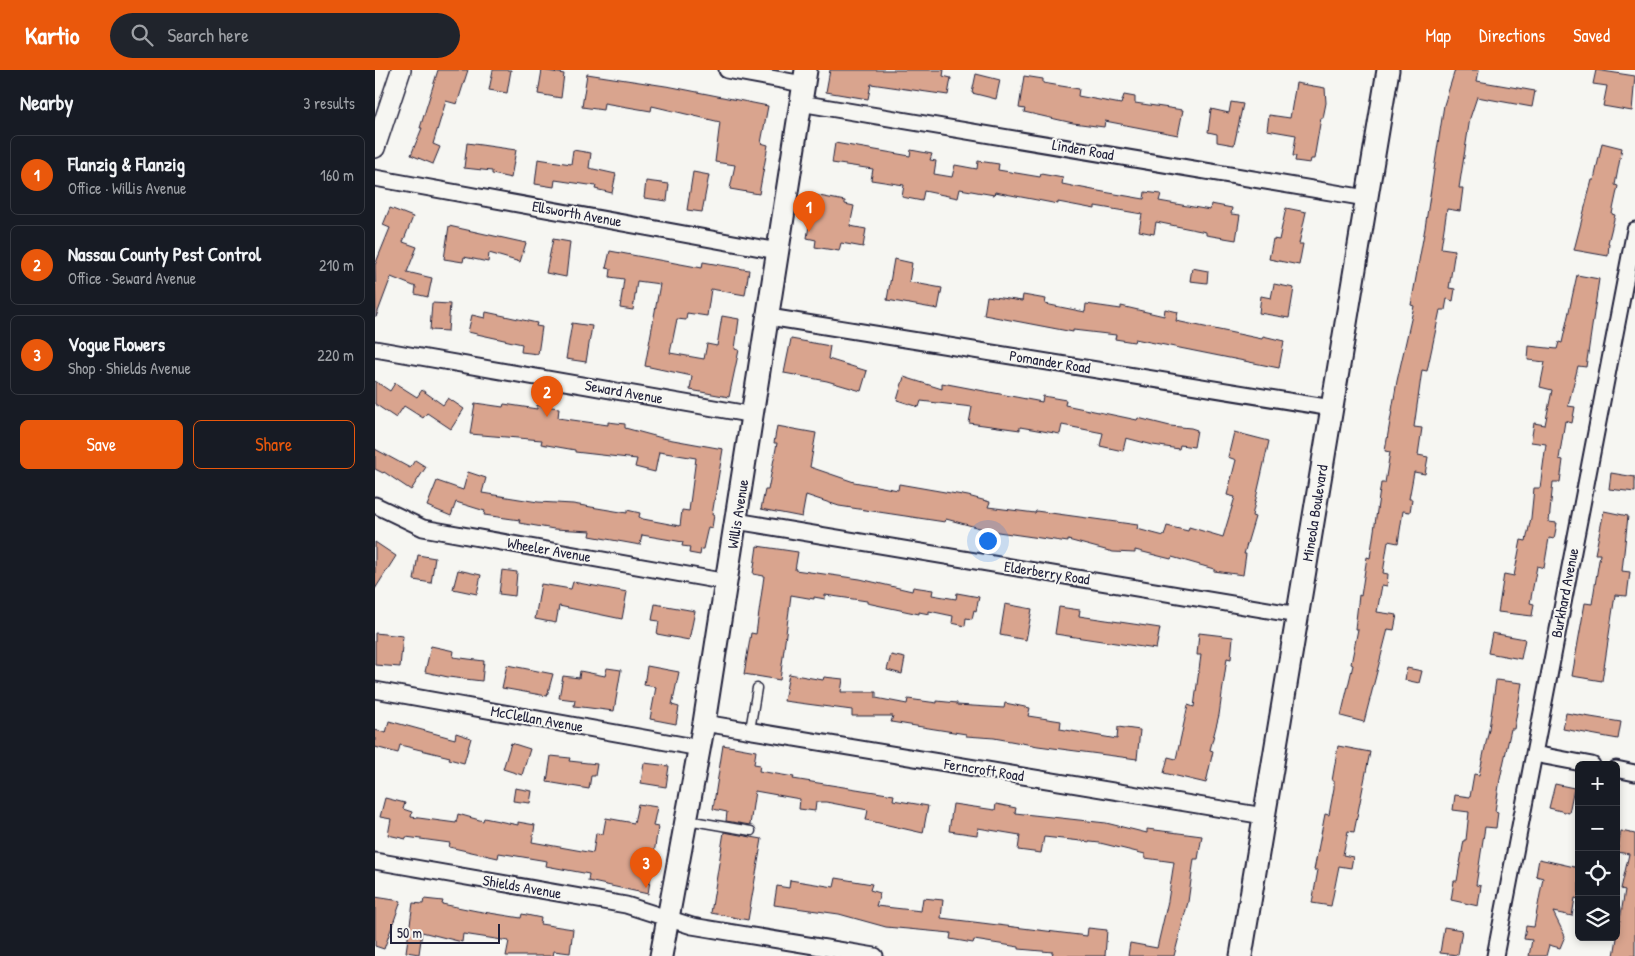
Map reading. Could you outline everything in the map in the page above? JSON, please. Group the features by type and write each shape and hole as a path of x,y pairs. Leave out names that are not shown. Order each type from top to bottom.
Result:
{"main road":[{"name":"Mineola Boulevard","path":"1241,956 1388,70"},
{"name":"Willis Avenue","path":"661,956 705,723 754,415 803,85"}],"street":[{"path":"375,148 401,70"},
{"name":"Linden Road","path":"727,70 1366,198"},
{"name":"Ellsworth Avenue","path":"375,178 778,251"},
{"name":"Burkhard Avenue","path":"1495,956 1534,754 1629,290 1635,230"},
{"name":"Pomander Road","path":"769,317 1332,408"},
{"name":"Seward Avenue","path":"375,349 754,415"},
{"name":"Wheeler Avenue","path":"375,505 423,528 727,582"},
{"name":"Elderberry Road","path":"737,521 1298,615"},
{"name":"McClellan Avenue","path":"375,690 700,748"},
{"name":"Ferncroft Road","path":"705,723 1265,816"},
{"path":"1534,754 1575,762"},
{"path":"1620,770 1635,773"},
{"name":"Shields Avenue","path":"375,861 626,905 692,926 875,956"}],"lane":[{"path":"750,730 757,688"},
{"path":"686,820 751,831"}],"building":[{"path":"438,70 468,70 457,104 446,101 433,144 440,147 433,164 411,155 422,128 420,128"},
{"path":"493,70 511,70 507,93 489,90"},
{"path":"542,70 564,74 561,98 538,94"},
{"path":"830,70 944,70 943,76 951,78 948,95 871,84 868,99 826,92"},
{"path":"1455,70 1479,70 1477,81 1535,91 1532,107 1477,97 1470,118 1459,188 1463,188 1460,211 1447,209 1441,248 1455,250 1449,288 1455,289 1453,301 1447,299 1445,310 1440,310 1427,371 1422,370 1414,427 1422,428 1418,455 1428,457 1425,474 1414,472 1409,499 1412,499 1410,512 1403,511 1398,543 1388,541 1383,573 1388,574 1387,586 1382,585 1377,612 1397,615 1394,630 1388,629 1364,722 1341,716 1353,665 1351,664 1358,629 1355,629 1359,595 1361,596 1367,557 1370,558 1381,483 1385,483 1390,452 1385,451 1397,381 1414,306 1411,305 1444,105"},
{"path":"1596,70 1635,76 1632,111 1603,106 1607,86 1593,84"},
{"path":"587,74 672,87 768,106 761,143 768,145 759,194 730,189 735,165 715,162 720,122 652,106 651,111 604,103 603,110 582,107"},
{"path":"976,74 1000,80 996,99 972,93"},
{"path":"1024,76 1043,79 1043,83 1079,89 1078,96 1121,104 1124,95 1135,97 1135,103 1183,110 1178,135 1105,121 1104,127 1073,123 1024,112 1025,109 1019,108"},
{"path":"1296,83 1325,88 1326,103 1323,118 1321,118 1314,159 1311,159 1310,163 1295,161 1296,156 1293,156 1296,135 1267,130 1269,115 1290,118"},
{"path":"1231,102 1243,104 1234,145 1217,142 1217,134 1208,132 1211,109 1229,113"},
{"path":"467,143 516,150 511,178 492,174 492,171 464,168"},
{"path":"835,143 910,156 911,150 932,154 930,160 936,161 934,174 952,177 955,165 977,169 978,161 999,164 998,170 1040,177 1041,174 1063,178 1062,184 1098,191 1144,199 1145,192 1161,194 1159,201 1210,210 1211,204 1232,208 1231,214 1240,215 1236,240 1206,235 1206,232 1156,222 1154,234 1139,231 1142,214 1095,206 1095,209 1058,202 1058,204 995,192 994,195 960,189 958,198 924,191 922,201 902,197 904,185 871,180 873,169 832,163"},
{"path":"1602,143 1622,148 1615,185 1618,186 1612,214 1615,215 1608,243 1608,256 1574,250 1592,180 1594,180"},
{"path":"573,150 591,153 589,168 616,174 612,193 595,189 596,186 555,180 554,187 535,184 538,159 571,164"},
{"path":"693,172 709,175 702,212 687,210"},
{"path":"646,181 669,184 667,201 644,198"},
{"path":"814,195 845,201 845,204 854,206 850,226 866,229 863,247 841,243 839,251 815,247 816,240 807,238"},
{"path":"390,208 413,217 403,242 417,247 407,272 432,278 428,297 415,294 416,287 391,277 376,317 375,265 390,228 383,225"},
{"path":"1286,208 1306,212 1299,244 1303,244 1299,265 1269,259 1273,239 1279,240"},
{"path":"449,226 526,243 520,262 489,253 488,262 464,257 463,262 444,259"},
{"path":"553,239 570,242 566,277 546,273"},
{"path":"610,251 702,268 703,262 749,270 745,295 711,289 707,316 687,313 686,320 677,319 670,353 704,359 707,344 717,346 722,316 739,319 735,349 739,350 729,397 690,390 692,376 645,366 660,284 637,281 633,310 620,308 624,279 610,277 611,269 606,268"},
{"path":"894,259 912,263 909,282 942,288 938,309 887,300"},
{"path":"1192,268 1208,271 1207,283 1190,281"},
{"path":"1577,275 1599,279 1586,367 1578,366 1568,406 1575,407 1572,423 1565,421 1559,459 1563,460 1560,482 1553,482 1549,522 1557,523 1554,539 1549,538 1544,568 1537,566 1530,603 1534,604 1532,616 1498,612 1504,574 1514,576 1521,540 1526,541 1531,518 1534,488 1540,488 1546,444 1531,442 1534,423 1545,425 1552,390 1540,387 1545,362 1528,360 1529,346 1557,349 1559,342 1562,343"},
{"path":"1274,284 1294,288 1289,318 1259,313 1261,296 1271,298"},
{"path":"1023,295 1046,299 1045,304 1085,312 1086,304 1121,309 1121,306 1164,316 1165,309 1178,312 1176,321 1262,339 1263,336 1284,341 1279,368 1135,339 1134,342 1115,339 1116,335 1073,330 1073,332 984,315 987,296 1022,301"},
{"path":"432,303 450,304 448,331 430,330"},
{"path":"486,312 537,323 536,326 542,327 538,354 521,352 522,344 468,332 472,315 485,318"},
{"path":"572,323 592,326 586,362 566,359"},
{"path":"791,339 830,346 828,359 867,371 861,391 827,381 784,373"},
{"path":"904,377 942,389 942,383 1042,402 1043,396 1066,400 1065,405 1137,420 1138,418 1170,426 1191,428 1197,430 1194,447 1180,445 1179,449 1126,438 1123,451 1100,446 1103,433 1062,425 1060,434 1020,427 1020,430 969,423 972,407 921,401 919,407 897,400"},
{"path":"375,381 390,391 395,383 417,397 422,390 443,405 448,398 464,409 451,429 427,413 423,418 404,406 396,418 375,404"},
{"path":"475,403 503,407 504,404 537,409 537,405 559,408 558,418 608,425 608,422 625,424 625,428 662,438 723,449 712,515 714,515 712,528 708,527 700,555 689,553 690,547 682,546 683,542 642,535 640,545 590,536 591,531 554,529 519,523 520,520 484,515 485,511 456,502 451,516 427,506 437,481 463,490 468,472 486,478 482,493 538,502 573,504 627,513 627,510 640,513 639,517 643,519 680,526 682,510 689,511 696,458 659,452 655,472 635,467 637,459 575,452 575,450 541,444 542,440 470,434"},
{"path":"777,426 816,433 810,467 854,482 898,490 899,484 968,496 990,502 988,507 1035,513 1036,511 1138,525 1137,529 1164,536 1167,526 1188,531 1189,527 1223,537 1235,497 1227,495 1236,460 1228,457 1234,432 1269,441 1252,516 1255,517 1244,554 1246,554 1243,575 1214,571 1214,569 1172,557 1171,559 1135,550 1135,553 1113,552 1068,540 1068,542 991,531 946,519 945,522 839,506 806,495 802,517 761,509 765,490 768,490 777,443 774,443"},
{"path":"375,449 410,468 415,460 426,467 411,490 384,472 375,469"},
{"path":"1611,473 1635,477 1635,492 1609,489"},
{"path":"1604,511 1628,516 1622,571 1630,572 1627,596 1615,595 1602,681 1572,676 1585,603 1592,604 1600,554 1595,554"},
{"path":"375,542 396,556 375,589"},
{"path":"757,546 798,552 795,570 860,579 912,591 913,587 933,590 932,595 956,599 957,593 979,597 976,611 974,610 972,619 966,618 965,626 952,623 953,616 929,611 929,614 919,612 919,614 867,603 867,601 825,595 825,599 814,597 814,599 791,595 780,680 744,674 751,633 756,634 764,576 753,574"},
{"path":"418,555 435,558 431,583 414,580"},
{"path":"458,570 481,575 477,594 453,589"},
{"path":"502,570 517,572 515,596 499,594"},
{"path":"573,582 627,592 622,619 559,606 556,623 535,619 541,584 571,589"},
{"path":"655,604 695,611 689,640 657,634 659,621 652,620"},
{"path":"1005,604 1032,609 1026,640 1000,635"},
{"path":"1059,607 1080,610 1079,616 1160,628 1156,649 1055,634"},
{"path":"375,633 403,636 400,667 375,665"},
{"path":"1199,633 1233,637 1231,659 1227,658 1219,715 1210,750 1213,751 1206,783 1164,773 1168,757 1176,759 1188,705 1194,707 1201,655 1197,655"},
{"path":"1492,633 1525,639 1521,659 1488,653"},
{"path":"431,646 454,651 453,657 484,661 482,681 425,672"},
{"path":"891,655 905,658 902,674 887,670"},
{"path":"507,665 553,674 547,696 502,688"},
{"path":"647,666 679,672 672,705 679,707 676,724 650,719 656,687 644,685"},
{"path":"607,668 621,670 614,711 574,706 575,700 559,698 563,676 579,678 580,671 605,676"},
{"path":"1407,668 1422,671 1419,683 1405,680"},
{"path":"789,674 823,680 824,677 843,679 841,692 876,692 876,698 907,704 908,699 1004,708 1005,703 1030,708 1028,716 1061,721 1060,729 1117,739 1118,727 1140,730 1137,759 1038,746 994,738 966,736 966,734 891,722 893,716 852,716 852,710 784,701"},
{"path":"1496,680 1522,683 1514,729 1511,729 1500,779 1495,811 1498,812 1496,828 1485,827 1476,885 1481,886 1478,906 1451,900 1454,881 1457,881 1464,840 1466,840 1469,812 1453,810 1455,795 1470,797 1474,774 1479,775 1489,729"},
{"path":"1566,713 1621,722 1618,739 1563,729"},
{"path":"389,721 455,739 456,733 471,738 464,763 449,759 450,757 400,745 398,753 375,747 375,730 386,733"},
{"path":"511,743 530,749 522,775 503,769"},
{"path":"723,745 756,751 754,764 760,765 759,771 794,777 793,779 894,795 893,800 928,806 923,833 866,820 868,810 826,802 816,802 815,811 799,809 800,799 755,791 750,825 726,821 727,812 713,809"},
{"path":"1338,746 1370,752 1354,832 1348,831 1343,855 1353,857 1351,868 1339,866 1331,906 1312,903 1318,870 1314,870 1325,814 1329,815"},
{"path":"551,756 570,758 569,761 597,764 595,776 591,776 589,789 547,782"},
{"path":"644,763 669,766 666,787 641,783"},
{"path":"1555,784 1574,788 1569,813 1549,808"},
{"path":"515,788 532,791 530,803 513,801"},
{"path":"385,798 405,803 403,809 412,812 411,817 456,823 458,814 483,821 484,818 518,825 518,822 535,825 532,842 593,853 596,833 603,834 606,818 634,823 638,804 657,807 653,826 658,827 648,894 588,881 589,874 546,866 547,861 499,853 498,858 449,847 450,843 406,837 406,839 388,835 391,819 380,817"},
{"path":"953,804 995,810 996,804 1016,808 1015,813 1106,823 1147,833 1147,829 1202,836 1198,859 1194,859 1188,902 1174,956 1128,956 1130,943 1157,948 1168,901 1174,862 1145,858 1145,854 1100,843 1044,837 1041,853 1018,850 1020,835 978,828 977,835 949,831"},
{"path":"1621,831 1635,834 1635,956 1614,956 1616,941 1620,941 1620,920 1625,890 1621,889 1629,854 1620,852"},
{"path":"724,832 762,839 748,920 711,913"},
{"path":"1539,859 1575,867 1575,898 1572,916 1553,912 1565,936 1560,948 1549,945 1546,956 1529,956 1532,940 1524,939 1526,926 1534,927 1543,878 1536,876"},
{"path":"836,878 872,884 870,890 880,893 876,906 921,911 923,898 943,900 941,918 1087,936 1088,928 1107,930 1105,956 1052,956 1053,952 1019,949 1019,947 974,940 973,943 950,939 951,933 886,927 839,914 774,905 777,886 789,888 790,880 834,887"},
{"path":"375,897 401,901 384,949 375,946"},
{"path":"424,899 443,901 442,904 521,918 522,914 541,918 540,924 573,929 570,953 554,951 553,956 506,956 509,941 463,934 462,942 422,932 419,954 406,952 413,903 423,904"},
{"path":"1444,927 1462,930 1458,955 1440,953"}],"place":[{"name":"Flanzig & Flanzig","path":"809,232"},
{"name":"Nassau County Pest Control","path":"547,417"},
{"name":"Vogue Flowers","path":"646,888"}]}
